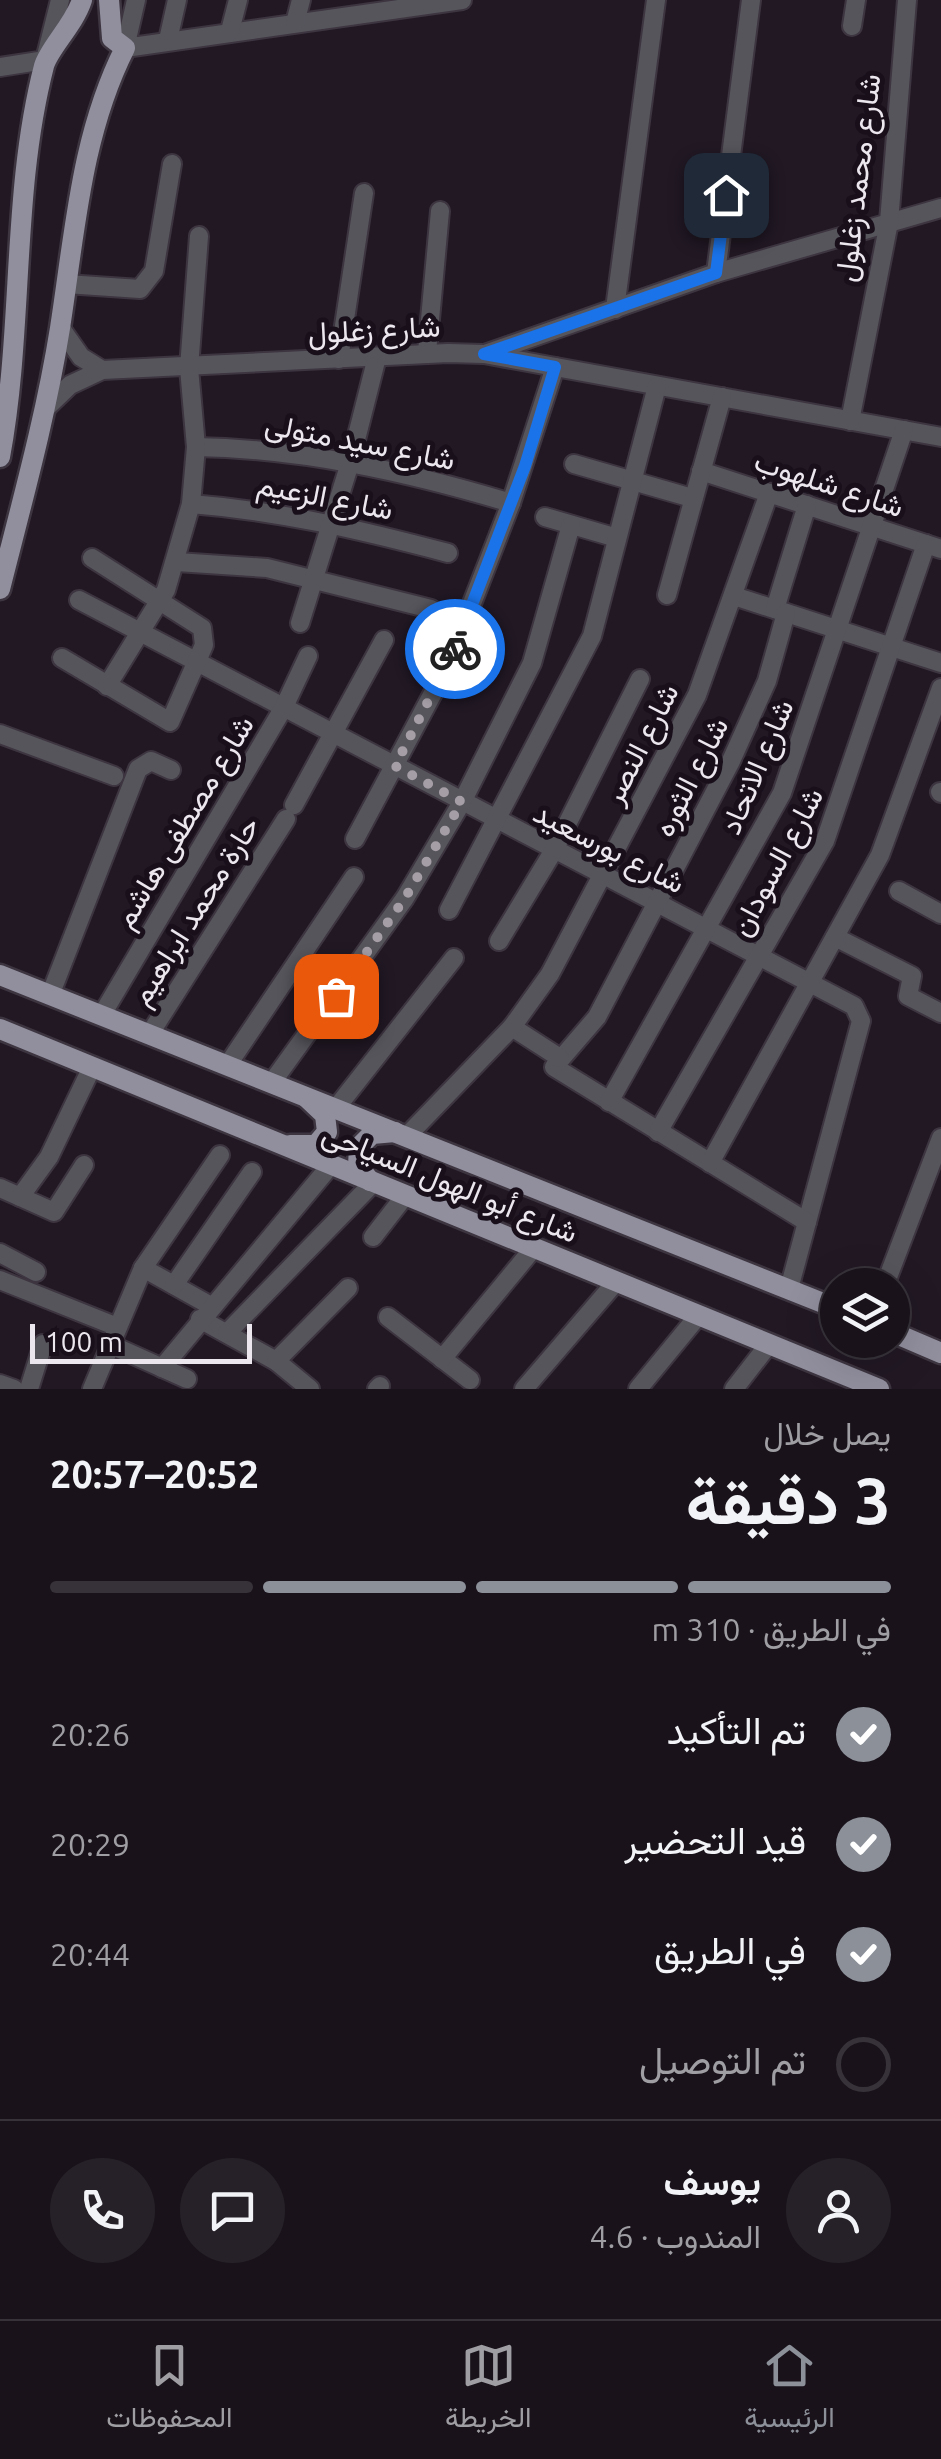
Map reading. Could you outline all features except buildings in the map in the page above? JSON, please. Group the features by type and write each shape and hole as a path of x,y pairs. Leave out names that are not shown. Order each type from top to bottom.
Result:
{"main road":[{"path":"0,458 8,284 45,60 65,38 82,0"},
{"path":"0,588 46,410 80,188 102,93 125,48 112,38 109,0"},
{"name":"شارع أبو الهول السياحى","path":"0,975 52,992 820,1302"},
{"name":"شارع أبو الهول السياحى","path":"0,1029 879,1389"},
{"path":"278,1144 308,1147 327,1132 325,1115 301,1093"},
{"path":"373,1183 358,1166 359,1147 372,1134 402,1134"},
{"path":"910,1340 941,1353"}],"street":[{"path":"0,67 45,60 60,0"},
{"path":"136,0 125,48 295,23 338,8 462,0"},
{"path":"168,40 177,0"},
{"path":"230,32 238,0"},
{"path":"295,23 300,0"},
{"path":"615,308 656,0"},
{"path":"716,273 751,0"},
{"path":"852,26 856,0"},
{"name":"شارع محمد زغلول","path":"850,420 889,222 906,0"},
{"path":"66,284 147,285 154,271 172,164"},
{"path":"339,359 364,193"},
{"path":"484,354 716,273 941,208"},
{"path":"428,352 440,210"},
{"path":"107,686 160,603 176,562 191,504 196,447 189,368 199,236"},
{"path":"60,327 73,348 102,370"},
{"name":"شارع زغلول","path":"46,410 70,385 102,370 428,352 484,354 941,437"},
{"path":"300,623 350,463 376,357"},
{"path":"355,840 448,665 511,504 555,367"},
{"path":"449,910 584,656 657,386"},
{"path":"667,594 722,398"},
{"name":"شارع الاتحاد","path":"609,1102 782,793 904,430"},
{"name":"شارع سيد متولى","path":"196,447 296,453 511,504"},
{"path":"574,464 692,498"},
{"name":"شارع شلهوب","path":"700,471 934,546"},
{"name":"شارع النصر","path":"402,1134 512,1028 550,974 697,696 769,493"},
{"name":"شارع الزعيم","path":"191,504 265,510 332,522 448,553"},
{"name":"شارع الثوره","path":"560,1058 597,1016 750,723 807,505"},
{"path":"545,518 617,538"},
{"path":"274,1081 396,912 462,802 532,662 571,526"},
{"name":"شارع السودان","path":"658,1132 825,842 893,647 934,546"},
{"path":"62,658 170,722 206,633 92,558"},
{"path":"176,562 256,567 431,609"},
{"path":"734,596 941,663"},
{"name":"شارع بورسعيد","path":"79,600 854,1006 860,1021 789,1289"},
{"name":"حارة محمد ابراهيم","path":"151,1032 290,812 384,640"},
{"name":"شارع مصطفى هاشم","path":"103,1013 284,706 308,656"},
{"path":"499,941 554,850 640,679"},
{"path":"710,1163 884,844 941,688"},
{"path":"0,734 114,776"},
{"path":"52,992 138,768 152,761 171,770"},
{"path":"230,1063 354,877"},
{"path":"899,891 941,914"},
{"path":"835,937 912,976 908,996 941,1013"},
{"path":"337,1107 454,958"},
{"path":"512,1028 560,1058 556,1072 807,1222"},
{"path":"20,1198 49,1157 92,1067"},
{"path":"891,1268 941,1138"},
{"path":"92,1389 143,1268 220,1156"},
{"path":"0,1188 54,1212 84,1166"},
{"path":"162,1368 330,1166"},
{"path":"174,1285 252,1172"},
{"path":"227,1333 373,1183"},
{"path":"373,1237 404,1196"},
{"path":"442,1358 532,1250"},
{"path":"0,1252 36,1272"},
{"path":"143,1268 174,1285 227,1333 276,1361 310,1389"},
{"path":"0,1280 112,1335 162,1368 187,1379"},
{"path":"524,1389 615,1283"},
{"path":"276,1361 348,1288"},
{"path":"638,1389 698,1316"},
{"path":"388,1317 470,1380"},
{"path":"29,1389 43,1344"},
{"path":"734,1389 769,1344"},
{"path":"0,1384 14,1389"}],"way so far":[{"path":"336,996 405,898 462,802 395,766 455,649"}],"route":[{"path":"455,649 525,466 555,367 484,354 716,273 726,195"}]}
